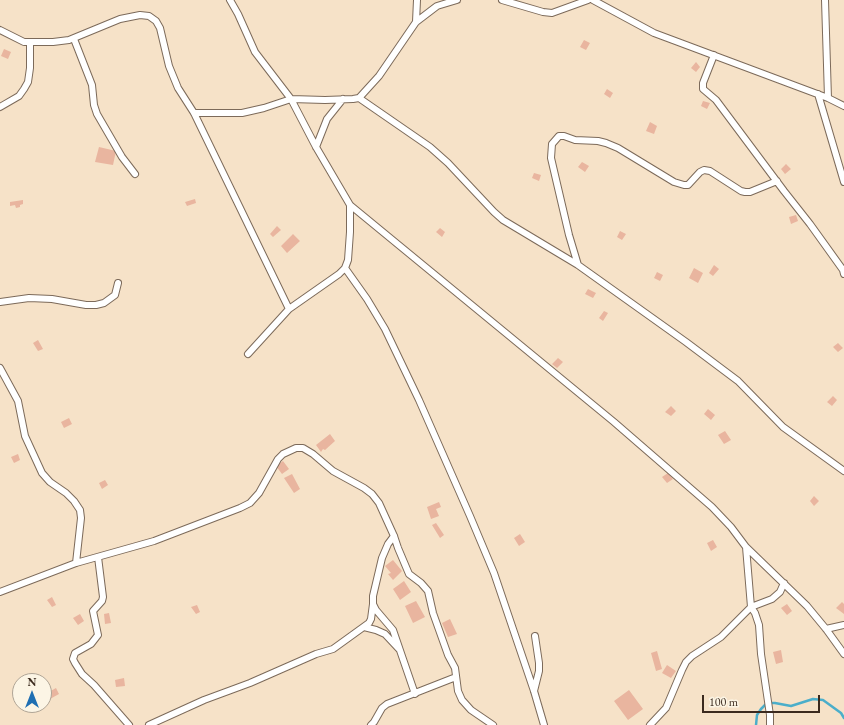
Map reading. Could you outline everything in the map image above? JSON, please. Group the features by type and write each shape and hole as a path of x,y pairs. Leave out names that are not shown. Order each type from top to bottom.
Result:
{"street":[{"path":"230,0 255,52 291,99 316,147 350,205 614,422 712,506 731,527 746,547 807,606 844,654"},
{"path":"416,22 417,0"},
{"path":"359,98 379,76 416,22 437,6 457,0"},
{"path":"502,0 543,12 552,13 588,0"},
{"path":"593,0 654,33 818,94 844,106"},
{"path":"825,0 828,98"},
{"path":"0,30 24,42 52,42 74,39 120,19 140,15 149,16 156,21 160,28 169,66 178,88 194,113 289,310"},
{"path":"74,39 92,84 94,105 97,114 122,157 135,174"},
{"path":"0,107 19,96 28,82 30,68 30,42"},
{"path":"714,55 703,83 703,89 716,100 810,224 843,270 844,274"},
{"path":"818,94 844,182"},
{"path":"194,113 242,113 264,108 291,99 359,98 430,147 448,162 503,220 578,265 738,381 783,427 844,471"},
{"path":"316,147 328,119 343,99"},
{"path":"578,265 569,235 551,158 552,144 559,136 564,136 575,140 598,141 606,143 618,148 674,182 684,185 688,185 700,172 704,170 710,171 740,191 745,192 750,192 776,181"},
{"path":"248,354 289,310 345,268 348,260 350,205"},
{"path":"345,268 367,299 385,329 419,400 494,573 544,725"},
{"path":"0,302 30,298 52,299 86,305 96,305 104,303 116,295 118,282"},
{"path":"0,368 18,400 25,436 42,473 50,482 66,493 80,510 81,518 76,563"},
{"path":"0,592 76,563 154,540 240,508 250,503 259,493 278,459 283,454 296,448 303,448 313,454 333,471 364,488 372,494 379,503 409,574 421,583 428,591 433,613 448,655 455,668 458,691 462,700 472,710 493,725"},
{"path":"149,725 204,700 250,683 316,654 333,649 364,627 371,619 373,596 382,558 388,544 394,536"},
{"path":"746,547 751,607 759,624 761,654 770,725"},
{"path":"98,556 103,597 102,601 93,611 98,635 91,644 75,653 73,659 74,664 82,674 94,685 129,725"},
{"path":"650,725 666,708 686,662 692,656 721,637 751,607 772,599 780,592 784,584"},
{"path":"373,604 376,610 393,630 416,694"},
{"path":"826,629 844,625"},
{"path":"364,627 384,634 400,649"},
{"path":"534,691 539,671 535,636"},
{"path":"371,725 386,704 416,694 456,677"}],"building":[{"path":"584,40 590,43 586,50 580,47"},
{"path":"4,49 11,52 8,59 1,56"},
{"path":"696,62 700,67 696,72 691,68"},
{"path":"607,89 613,93 610,98 604,94"},
{"path":"703,101 710,103 707,109 701,106"},
{"path":"650,122 657,126 654,134 646,131"},
{"path":"99,147 116,151 113,165 95,162"},
{"path":"582,162 589,166 585,172 578,167"},
{"path":"786,164 791,169 785,174 781,169"},
{"path":"534,173 541,175 539,181 532,178"},
{"path":"195,199 196,203 187,206 185,202"},
{"path":"23,200 23,204 20,205 20,207 16,208 15,205 10,206 10,202"},
{"path":"796,215 798,221 791,224 789,217"},
{"path":"277,226 281,230 273,237 270,234"},
{"path":"440,228 445,232 442,237 436,232"},
{"path":"620,231 626,234 622,240 617,237"},
{"path":"293,234 300,241 287,253 281,246"},
{"path":"714,265 719,269 713,276 709,273"},
{"path":"694,268 703,273 698,283 689,278"},
{"path":"657,272 663,275 660,281 654,278"},
{"path":"588,289 596,293 593,298 585,294"},
{"path":"604,311 608,313 603,321 599,318"},
{"path":"38,340 43,349 38,351 33,343"},
{"path":"838,343 843,348 838,352 833,347"},
{"path":"558,358 563,362 557,368 552,364"},
{"path":"833,396 837,400 832,406 827,402"},
{"path":"671,406 676,411 671,416 665,412"},
{"path":"708,409 715,415 711,420 704,414"},
{"path":"69,418 72,424 64,428 61,422"},
{"path":"725,431 731,440 724,444 718,435"},
{"path":"330,434 335,441 321,452 316,445"},
{"path":"18,454 20,460 14,463 11,457"},
{"path":"283,461 289,469 282,474 276,466"},
{"path":"668,473 673,479 667,483 662,477"},
{"path":"292,474 300,489 294,493 284,478"},
{"path":"105,480 108,485 102,489 99,483"},
{"path":"814,496 819,501 814,506 810,501"},
{"path":"439,502 441,507 436,509 439,516 431,519 427,507"},
{"path":"436,523 444,535 440,538 432,525"},
{"path":"520,534 525,542 519,546 514,538"},
{"path":"713,540 717,547 711,551 707,543"},
{"path":"393,560 402,571 393,580 388,574 391,573 385,566"},
{"path":"404,581 411,592 400,600 393,589"},
{"path":"52,597 56,605 52,607 47,600"},
{"path":"416,601 425,617 413,623 405,606"},
{"path":"842,602 844,604 844,614 836,608"},
{"path":"787,604 792,611 787,615 781,608"},
{"path":"197,605 200,612 196,614 191,607"},
{"path":"109,613 111,623 105,624 104,614"},
{"path":"80,614 84,621 78,625 73,618"},
{"path":"450,619 457,634 448,637 442,623"},
{"path":"781,650 783,662 776,664 773,652"},
{"path":"657,651 662,669 656,671 651,653"},
{"path":"667,665 676,671 671,678 662,673"},
{"path":"124,678 125,686 116,687 115,680"},
{"path":"56,688 59,694 52,698 52,690"},
{"path":"629,690 643,709 628,720 614,701"}],"waterway":[{"path":"756,725 757,715 767,703 791,706 813,699 823,700 841,713 844,718"}]}
